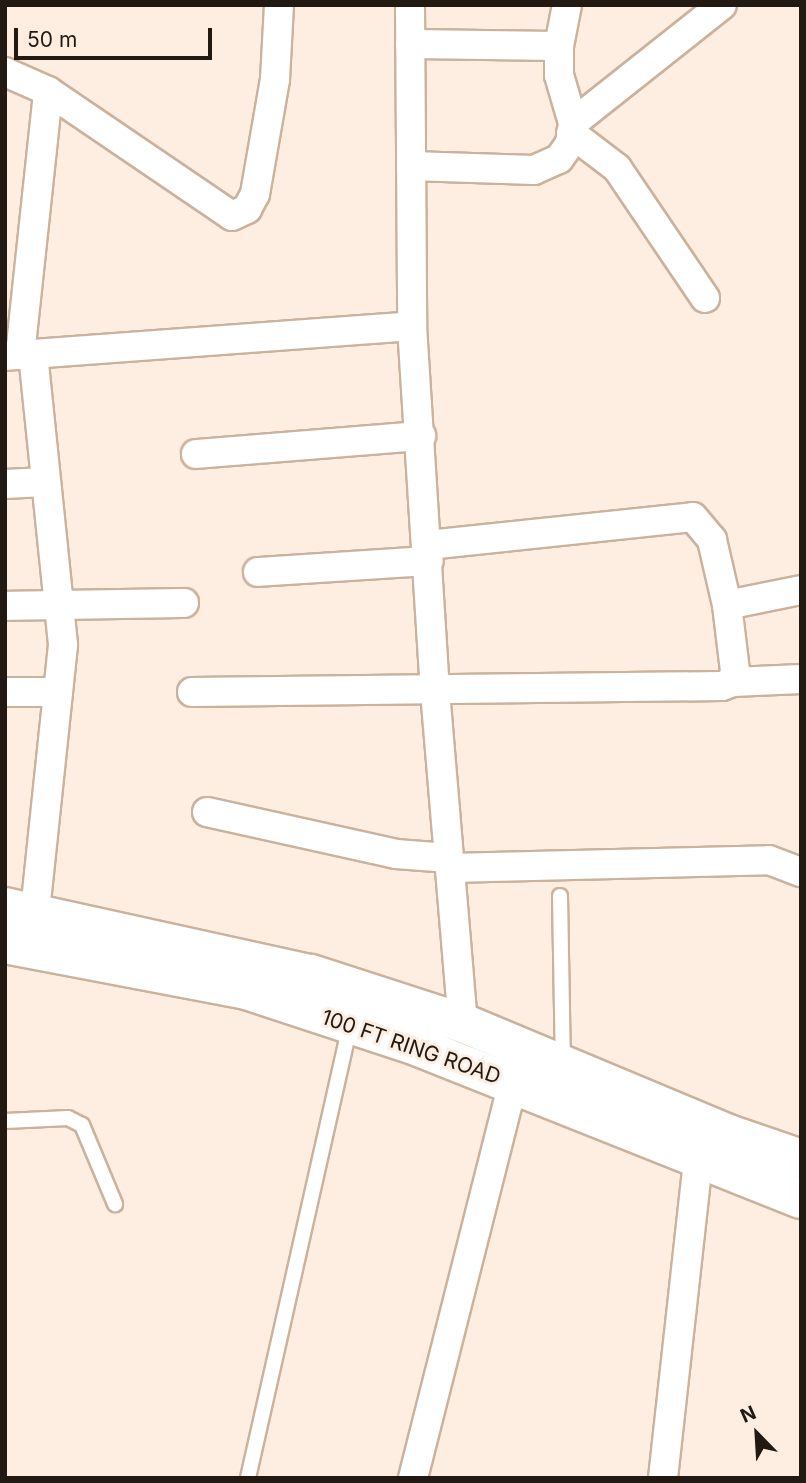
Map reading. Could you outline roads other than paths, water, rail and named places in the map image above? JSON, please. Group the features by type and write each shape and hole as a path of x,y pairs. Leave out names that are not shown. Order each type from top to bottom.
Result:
{"main road":[{"name":"100 FT RING ROAD","path":"20,910 311,974 355,1007 513,1083 698,1160 801,1199"},
{"name":"100 FT RING ROAD","path":"5,944 246,990 463,1024 563,1063 728,1134 801,1159"}],"street":[{"path":"5,72 48,91 232,216 247,209 255,194 275,79 279,5"},
{"path":"410,5 412,326 435,691 463,1024"},
{"path":"567,5 559,46 559,75 572,128 617,168 705,298"},
{"path":"411,166 534,170 559,159 572,128 722,5"},
{"path":"410,44 559,46"},
{"path":"20,910 58,692 63,645 45,482 20,355 48,91"},
{"path":"20,355 412,326"},
{"path":"196,454 421,436"},
{"path":"5,484 45,482"},
{"path":"258,572 428,553 693,517 712,540 727,606 736,671 733,682"},
{"path":"727,606 801,590"},
{"path":"5,606 184,603"},
{"path":"192,692 435,691 801,679"},
{"path":"5,692 58,692"},
{"path":"207,812 396,854 450,863 769,860 801,872"},
{"path":"413,1478 513,1083"},
{"path":"663,1478 698,1160"}],"lane":[{"path":"560,896 563,1063"},
{"path":"248,1478 355,1007"},
{"path":"5,1121 68,1118 82,1125 115,1204"}]}
